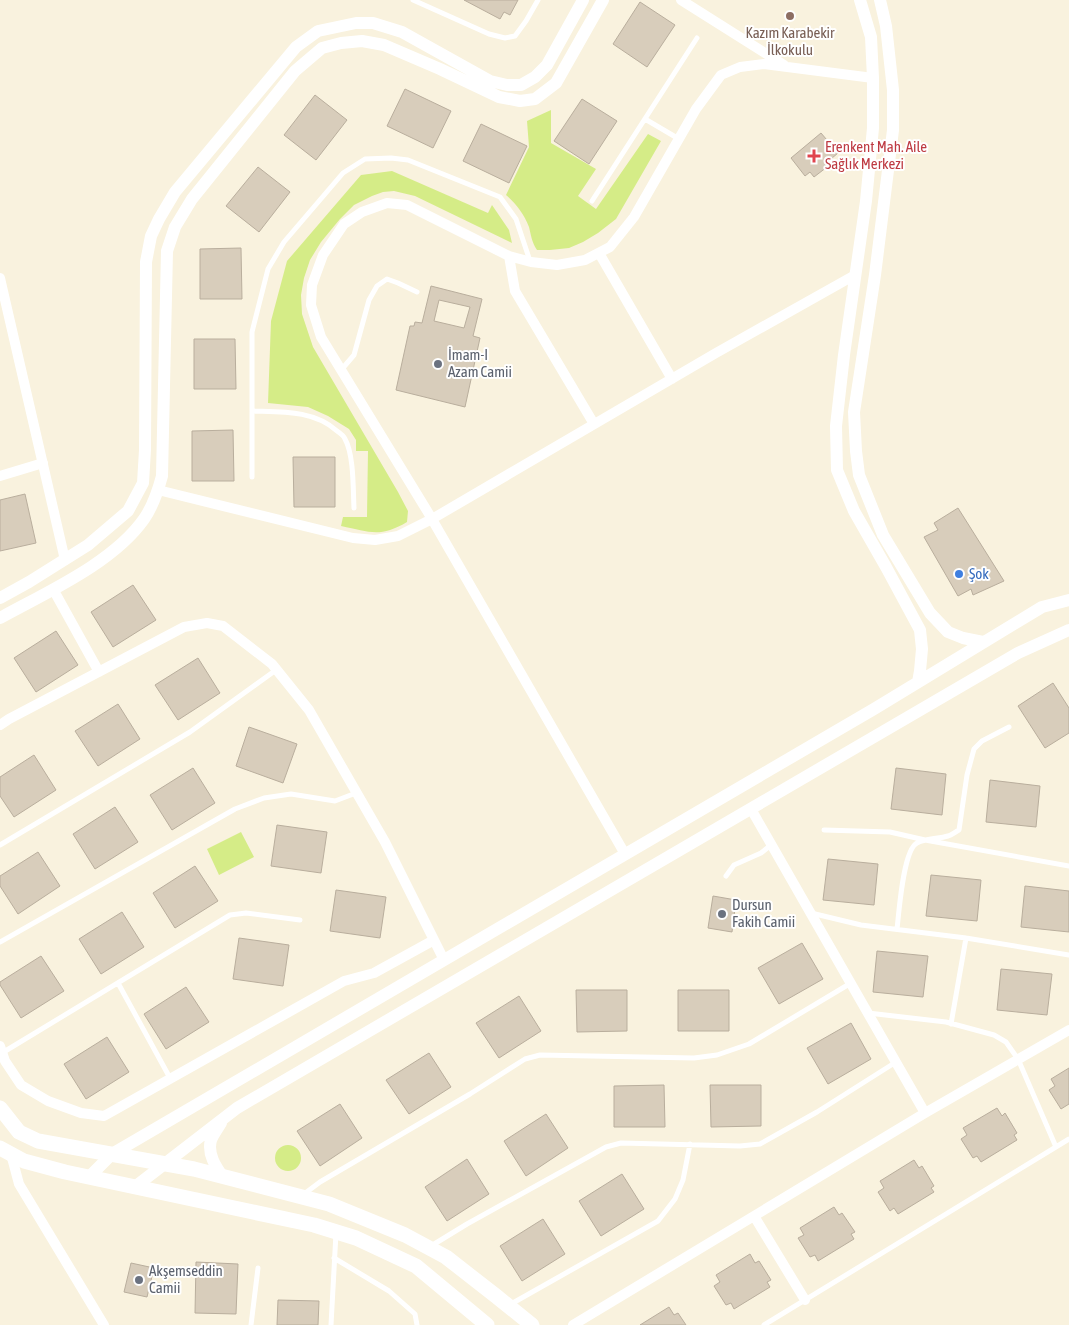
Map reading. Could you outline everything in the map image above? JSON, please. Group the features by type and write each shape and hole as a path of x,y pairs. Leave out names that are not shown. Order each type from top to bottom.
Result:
{"main road":[{"path":"0,1108 19,1132 38,1141 194,1170 329,1204 406,1235 446,1257 532,1325"},
{"path":"6,1151 24,1161 65,1172 314,1225 356,1238 416,1266 487,1325"}],"street":[{"path":"0,618 83,572 126,541 145,518 156,497 162,476 166,251 174,227 192,199 295,71 322,48 341,43 362,41 384,45 498,97 520,101 535,99 556,83 603,0"},
{"path":"681,0 786,67"},
{"path":"860,0 872,37 874,78 873,128 866,201 836,426 837,470 854,511 920,630 922,649 918,682"},
{"path":"880,0 886,26 893,90 893,130 876,275 854,412 859,475 883,535 930,613 948,632 963,638 983,642"},
{"path":"0,598 88,545 128,511 143,483 145,450 146,262 151,236 159,218 175,192 296,47 318,31 356,23 373,24 402,32 490,81 507,85 521,85 535,77 547,65 579,2"},
{"path":"625,854 432,518 321,337 311,305 312,285 324,255 344,224 362,212 387,203 407,205 510,256 531,262 557,265 585,260 610,247 634,217 696,109 721,75 740,67 764,64 874,78"},
{"path":"599,253 672,379"},
{"path":"510,256 515,291 594,424"},
{"path":"158,490 353,538 375,540 398,536 855,275"},
{"path":"0,278 65,560"},
{"path":"0,476 43,463"},
{"path":"53,589 99,672"},
{"path":"89,1177 112,1154 874,709 1042,607 1069,600"},
{"path":"0,725 8,719 184,627 207,623 223,626 272,664 309,710 385,842 444,960"},
{"path":"136,1186 237,1108 1018,653 1069,630"},
{"path":"751,809 925,1113"},
{"path":"1,1050 5,1061 21,1085 48,1101 81,1114 104,1116 344,981 374,972 434,940"},
{"path":"573,1325 925,1113 1069,1030"},
{"path":"223,1118 211,1141 211,1151 215,1166 223,1177"},
{"path":"6,1151 19,1184 104,1325"},
{"path":"754,1216 805,1300"}],"lane":[{"path":"413,0 489,34 506,38 515,36 538,0"},
{"path":"592,201 697,38"},
{"path":"645,119 679,139"},
{"path":"252,477 252,332 268,269 284,242 343,173 365,159 391,158 408,160 500,197 516,219 531,262"},
{"path":"341,370 354,355 369,300 377,286 387,280 417,292"},
{"path":"252,411 290,412 309,416 331,425 345,438 350,454 354,508"},
{"path":"0,845 190,732 276,669"},
{"path":"897,929 904,872 910,852 916,843 949,836 959,830 967,775 974,749 982,741 1009,727"},
{"path":"0,942 235,809 264,798 291,794 335,801 356,793"},
{"path":"824,830 890,832 1069,866"},
{"path":"726,876 734,865 761,853 771,845"},
{"path":"810,912 861,925 966,938 1069,955"},
{"path":"1,1050 118,983 230,915 246,913 300,920"},
{"path":"951,1024 966,938"},
{"path":"118,983 171,1079"},
{"path":"300,1197 320,1182 470,1094 525,1059 540,1055 694,1058 717,1055 749,1044 850,983"},
{"path":"868,1013 951,1024 994,1035 1006,1042 1018,1059 1056,1147"},
{"path":"429,1247 606,1147 621,1143 740,1146 760,1144 817,1112 896,1062"},
{"path":"764,1325 1069,1139"},
{"path":"508,1305 658,1221 675,1199 683,1180 690,1144"},
{"path":"330,1325 336,1232"},
{"path":"334,1258 389,1292 415,1314 416,1325"},
{"path":"252,1325 258,1268"}],"green space":[{"path":"551,110 551,143 596,169 578,196 596,209 648,134 661,141 616,219 598,233 569,248 537,250 525,218 506,195 529,147 527,121"},
{"path":"392,171 488,213 492,205 509,230 512,243 415,196 394,191 383,192 354,205 321,242 310,260 301,295 302,314 313,347 408,511 407,522 389,530 375,532 341,526 343,517 367,517 368,451 356,451 356,440 349,429 328,416 308,407 268,403 271,321 287,261 361,175"},
{"path":"241,832 254,857 219,875 207,849"},
{"path":"288,1145 297,1149 301,1158 297,1167 288,1171 279,1167 275,1158 279,1149"}],"building":[{"path":"464,0 518,0 510,15 504,12 500,19"},
{"path":"640,2 675,25 647,67 613,44"},
{"path":"405,89 451,111 433,148 387,126"},
{"path":"315,95 347,120 316,160 284,135"},
{"path":"582,99 617,121 589,164 554,141"},
{"path":"481,124 527,146 509,183 463,161"},
{"name":"Erenkent Mah. Aile Sağlık Merkezi","path":"821,133 838,153 825,164 827,167 814,177 810,172 805,176 791,158"},
{"path":"258,167 290,192 259,232 226,206"},
{"path":"241,248 242,299 200,299 200,249"},
{"name":"İmam-I Azam Camii","path":"431,286 482,299 473,336 480,338 465,407 396,390 410,326 414,326 415,322 422,323","holes":["439,300 470,307 464,328 434,321"]},
{"path":"194,339 235,339 236,389 194,389"},
{"path":"233,430 234,481 192,481 192,431"},
{"path":"293,457 335,457 335,507 294,507"},
{"path":"25,494 36,543 0,551 0,500"},
{"path":"958,508 1004,581 973,595 971,589 958,596 924,537 938,530 934,523"},
{"path":"133,585 156,620 113,647 91,612"},
{"path":"56,631 78,665 36,692 14,658"},
{"path":"198,658 220,693 178,720 155,685"},
{"path":"1053,683 1069,708 1069,733 1045,748 1018,706"},
{"path":"118,704 140,739 98,766 75,731"},
{"path":"249,727 297,744 283,783 236,766"},
{"path":"34,755 56,790 14,817 0,796 0,777"},
{"path":"193,768 215,803 172,830 150,795"},
{"path":"896,768 946,774 942,815 891,809"},
{"path":"990,780 1040,786 1036,827 986,822"},
{"path":"115,807 138,842 95,869 73,834"},
{"path":"277,825 327,832 321,873 271,866"},
{"path":"38,852 60,886 18,914 0,886 0,876"},
{"path":"828,859 878,864 874,905 823,900"},
{"path":"195,866 218,901 175,928 153,893"},
{"path":"931,875 981,880 977,921 926,916"},
{"path":"1025,886 1069,891 1069,932 1021,927"},
{"path":"336,890 386,897 380,938 330,931"},
{"name":"Dursun Fakih Camii","path":"713,896 736,900 732,932 708,928"},
{"path":"122,912 144,947 101,974 79,939"},
{"path":"239,938 289,945 283,986 233,979"},
{"path":"802,943 823,979 779,1004 758,968"},
{"path":"877,951 928,956 923,997 873,992"},
{"path":"41,956 64,991 21,1018 0,985 0,982"},
{"path":"1001,969 1052,974 1047,1015 997,1010"},
{"path":"186,987 209,1022 166,1049 144,1014"},
{"path":"576,990 627,990 627,1031 577,1032"},
{"path":"678,990 729,990 729,1031 678,1031"},
{"path":"519,996 541,1031 499,1058 476,1023"},
{"path":"851,1023 871,1059 828,1084 807,1048"},
{"path":"107,1037 129,1072 86,1099 64,1064"},
{"path":"429,1053 451,1087 409,1114 386,1080"},
{"path":"1069,1068 1069,1104 1061,1109 1049,1090 1055,1086 1051,1079"},
{"path":"664,1085 665,1127 614,1127 614,1086"},
{"path":"710,1085 761,1085 761,1126 711,1127"},
{"path":"340,1104 362,1138 320,1166 297,1131"},
{"path":"997,1108 1002,1116 1005,1113 1017,1133 1014,1135 1017,1140 981,1162 977,1156 973,1158 961,1139 967,1135 963,1128"},
{"path":"546,1114 568,1148 526,1176 504,1141"},
{"path":"467,1159 489,1194 447,1221 425,1187"},
{"path":"914,1160 919,1168 922,1166 934,1186 931,1188 934,1192 898,1214 894,1208 890,1211 878,1192 884,1188 880,1181"},
{"path":"622,1174 644,1209 601,1236 579,1201"},
{"path":"834,1207 839,1215 842,1213 855,1232 851,1234 854,1239 818,1261 815,1255 810,1257 798,1238 804,1235 800,1228"},
{"path":"543,1219 565,1254 522,1281 500,1246"},
{"path":"750,1254 755,1263 759,1261 771,1280 767,1282 770,1287 734,1309 731,1303 726,1305 714,1286 720,1282 716,1275"},
{"path":"196,1262 238,1264 236,1314 195,1313"},
{"name":"Akşemseddin Camii","path":"131,1263 154,1268 147,1297 124,1292"},
{"path":"278,1300 319,1301 318,1325 277,1325"},
{"path":"669,1307 674,1315 678,1313 686,1325 640,1325"}],"place":[{"name":"Kazım Karabekir İlkokulu","path":"790,16"},
{"name":"Erenkent Mah. Aile Sağlık Merkezi","path":"814,156"},
{"name":"İmam-I Azam Camii","path":"438,364"},
{"name":"Şok","path":"959,574"},
{"name":"Dursun Fakih Camii","path":"722,914"},
{"name":"Akşemseddin Camii","path":"139,1280"}]}
